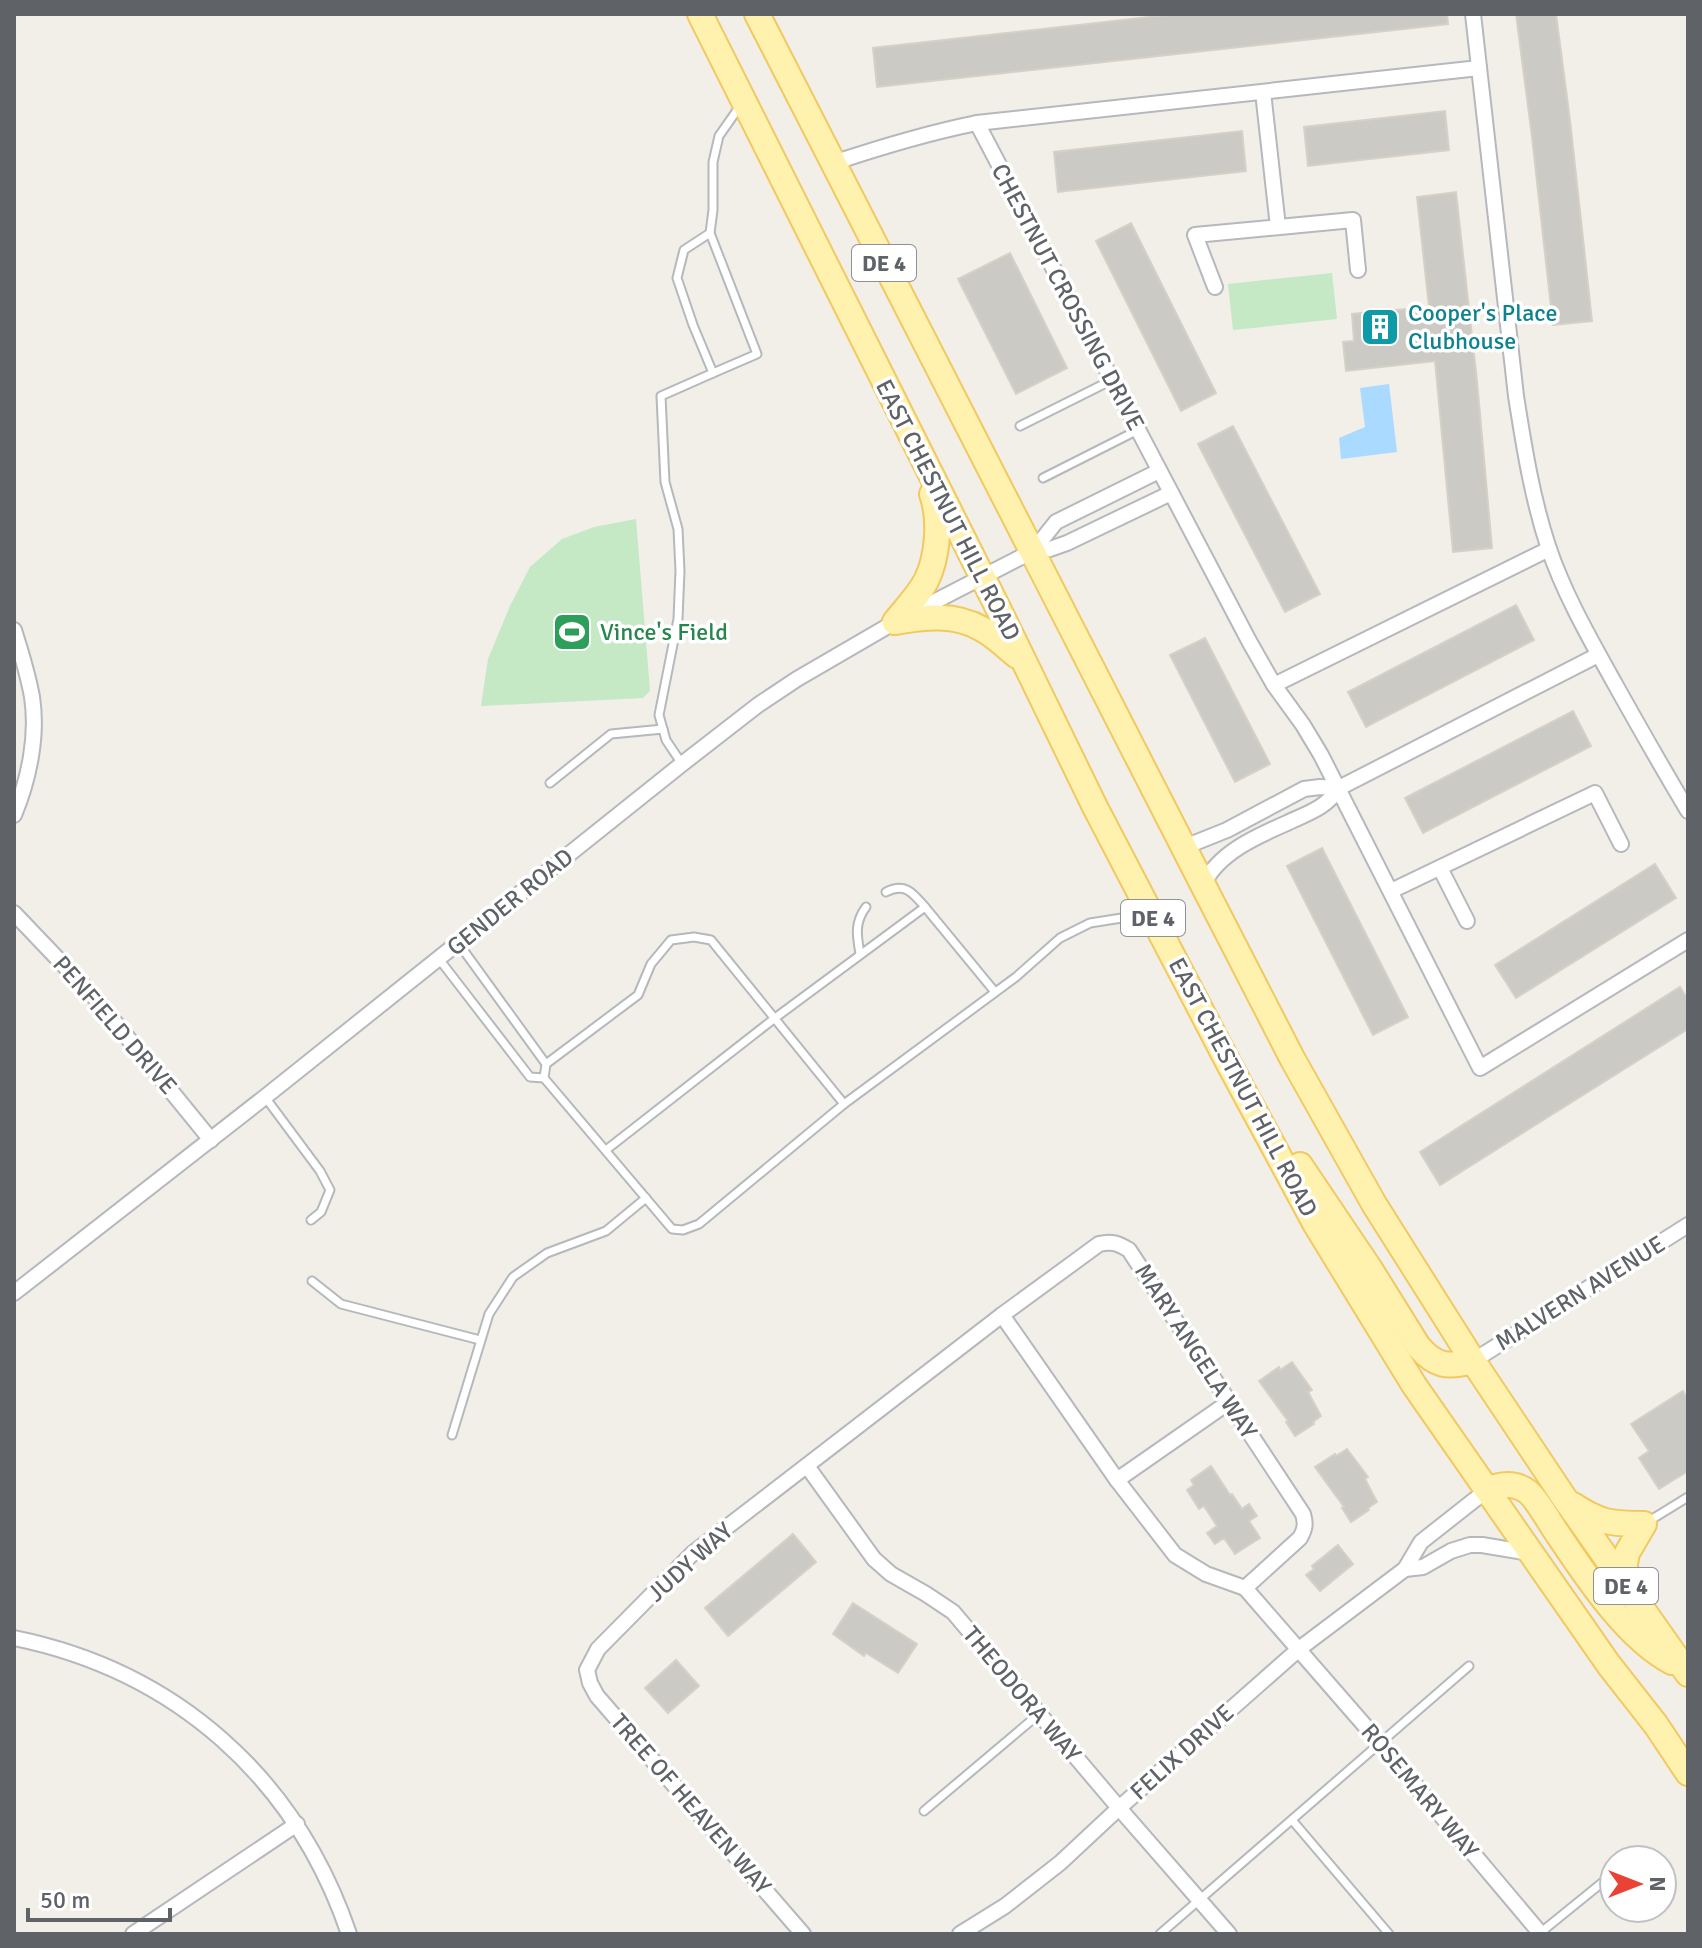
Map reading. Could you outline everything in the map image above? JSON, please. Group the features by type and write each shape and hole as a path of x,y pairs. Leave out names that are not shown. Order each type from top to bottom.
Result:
{"main road":[{"name":"EAST CHESTNUT HILL ROAD","path":"700,14 1095,807 1316,1225 1414,1385 1688,1773"},
{"name":"DE 4","path":"757,14 1292,1058 1374,1204 1473,1361 1686,1671"},
{"path":"895,622 925,583 937,533 935,501 918,450"},
{"path":"895,622 927,617 961,620 982,629 1024,661"},
{"path":"1260,1122 1295,1159 1426,1355 1436,1363 1446,1365 1473,1361"},
{"path":"1487,1490 1501,1484 1529,1492 1585,1577 1609,1605 1658,1655 1686,1671"},
{"path":"1565,1499 1592,1518 1618,1524 1644,1524"},
{"path":"1644,1524 1627,1553 1624,1569 1669,1635 1686,1671"}],"street":[{"path":"1473,14 1522,438 1539,515 1572,605 1688,811"},
{"path":"833,163 937,131 977,123 1479,68"},
{"path":"1263,92 1278,227"},
{"name":"CHESTNUT CROSSING DRIVE","path":"977,123 1274,685 1303,725 1339,788 1480,1068 1688,940"},
{"path":"1215,287 1195,235 1353,220 1358,270"},
{"path":"1033,551 1056,522 1159,471"},
{"path":"1033,551 1067,543 1171,493"},
{"path":"1274,685 1549,549"},
{"name":"GENDER ROAD","path":"14,1293 459,944 722,732 797,679 895,622 1033,551"},
{"path":"14,630 32,698 33,724 28,772 14,815"},
{"path":"1203,885 1207,875 1228,855 1275,828 1317,809 1331,800 1339,788 1598,655"},
{"path":"1181,844 1192,844 1227,830 1304,789 1339,788"},
{"path":"1391,891 1595,793 1621,844"},
{"path":"1440,868 1467,921"},
{"name":"PENFIELD DRIVE","path":"14,913 96,999 211,1140"},
{"name":"MALVERN AVENUE","path":"1473,1361 1688,1225"},
{"name":"MARY ANGELA WAY","path":"807,1466 1099,1244 1119,1244 1129,1250 1306,1522 1300,1538 1245,1588"},
{"path":"1002,1315 1117,1480 1175,1555 1206,1574 1245,1588 1299,1649"},
{"path":"1117,1480 1229,1402"},
{"name":"JUDY WAY","path":"587,1670 598,1649 692,1554 807,1466"},
{"name":"THEODORA WAY","path":"807,1466 874,1559 891,1574 953,1612 1229,1934"},
{"name":"FELIX DRIVE","path":"960,1934 1005,1906 1060,1863 1299,1649 1405,1569 1421,1542 1487,1490"},
{"name":"FELIX DRIVE","path":"1405,1569 1423,1567 1451,1551 1470,1545 1531,1553"},
{"path":"14,1638 106,1666 134,1679 202,1722 239,1755 297,1824 329,1882 349,1934"},
{"name":"ROSEMARY WAY","path":"1299,1649 1541,1934"},
{"name":"TREE OF HEAVEN WAY","path":"587,1670 597,1696 803,1934"},
{"path":"133,1934 297,1824"}],"lane":[{"path":"682,764 666,740 659,715 678,619 680,571 678,529 665,482 661,396 757,354 710,233 713,162 719,136 744,101"},
{"path":"710,233 684,250 677,278 713,373"},
{"path":"1020,426 1112,380"},
{"path":"1043,478 1138,430"},
{"path":"550,783 611,734 663,729"},
{"path":"886,892 903,887 911,890 995,992"},
{"path":"860,954 857,924 866,907"},
{"path":"606,1150 775,1018 925,907"},
{"path":"439,959 530,1077 544,1078 672,1229 683,1230 699,1224 844,1104 995,992 1060,938 1090,923 1151,913"},
{"path":"546,1064 638,995 651,964 671,940 694,937 711,940 844,1104"},
{"path":"459,944 546,1064 544,1078"},
{"path":"265,1097 320,1171 330,1190 321,1212 311,1220"},
{"path":"452,1435 489,1314 513,1277 547,1253 606,1231 646,1198"},
{"path":"312,1281 341,1304 480,1340"},
{"path":"1644,1524 1688,1497"},
{"path":"1160,1934 1469,1666"},
{"path":"924,1811 1039,1714"},
{"path":"1292,1820 1389,1934"},
{"path":"1541,1934 1598,1886"}],"green space":[{"path":"1332,273 1337,319 1233,330 1228,284"},
{"name":"Vince's Field","path":"636,519 650,691 643,698 481,706 488,659 530,567 562,539 594,527"}],"water":[{"path":"1389,384 1397,452 1341,459 1339,438 1365,427 1360,388"}],"building":[{"path":"1176,14 1447,14 1448,24 877,87 873,48"},
{"path":"1516,14 1556,14 1592,321 1553,325"},
{"path":"1445,111 1449,150 1308,166 1304,127"},
{"path":"1242,131 1246,171 1058,192 1054,152"},
{"path":"1456,192 1492,548 1453,552 1435,361 1346,371 1343,342 1354,341 1352,314 1429,307 1417,197"},
{"path":"1131,223 1216,393 1181,411 1096,241"},
{"path":"1010,253 1067,368 1016,394 958,279"},
{"path":"1233,426 1320,594 1285,612 1198,444"},
{"path":"1516,605 1534,640 1366,727 1348,692"},
{"path":"1205,638 1270,764 1235,782 1170,655"},
{"path":"1573,711 1591,746 1423,833 1405,798"},
{"path":"1322,848 1408,1017 1373,1035 1287,866"},
{"path":"1655,864 1676,898 1516,998 1495,965"},
{"path":"1680,987 1688,1000 1688,1029 1440,1185 1420,1152"},
{"path":"1292,1362 1312,1390 1308,1392 1321,1416 1295,1436 1259,1381"},
{"path":"1683,1391 1688,1400 1688,1471 1659,1489 1639,1458 1649,1451 1631,1424"},
{"path":"1347,1449 1368,1477 1365,1479 1377,1502 1351,1522 1315,1467"},
{"path":"1211,1466 1242,1509 1249,1504 1257,1516 1249,1521 1260,1538 1235,1554 1224,1538 1215,1544 1207,1533 1217,1526 1204,1506 1199,1509 1187,1490 1194,1485 1191,1480"},
{"path":"793,1534 816,1562 728,1636 705,1608"},
{"path":"1338,1545 1353,1564 1320,1591 1306,1575 1314,1569 1312,1566"},
{"path":"853,1603 917,1644 898,1673 866,1653 864,1656 833,1634"},
{"path":"676,1660 699,1686 668,1713 645,1688"}],"place":[{"name":"Cooper's Place Clubhouse","path":"1380,327"},
{"name":"Vince's Field","path":"572,632"}]}
